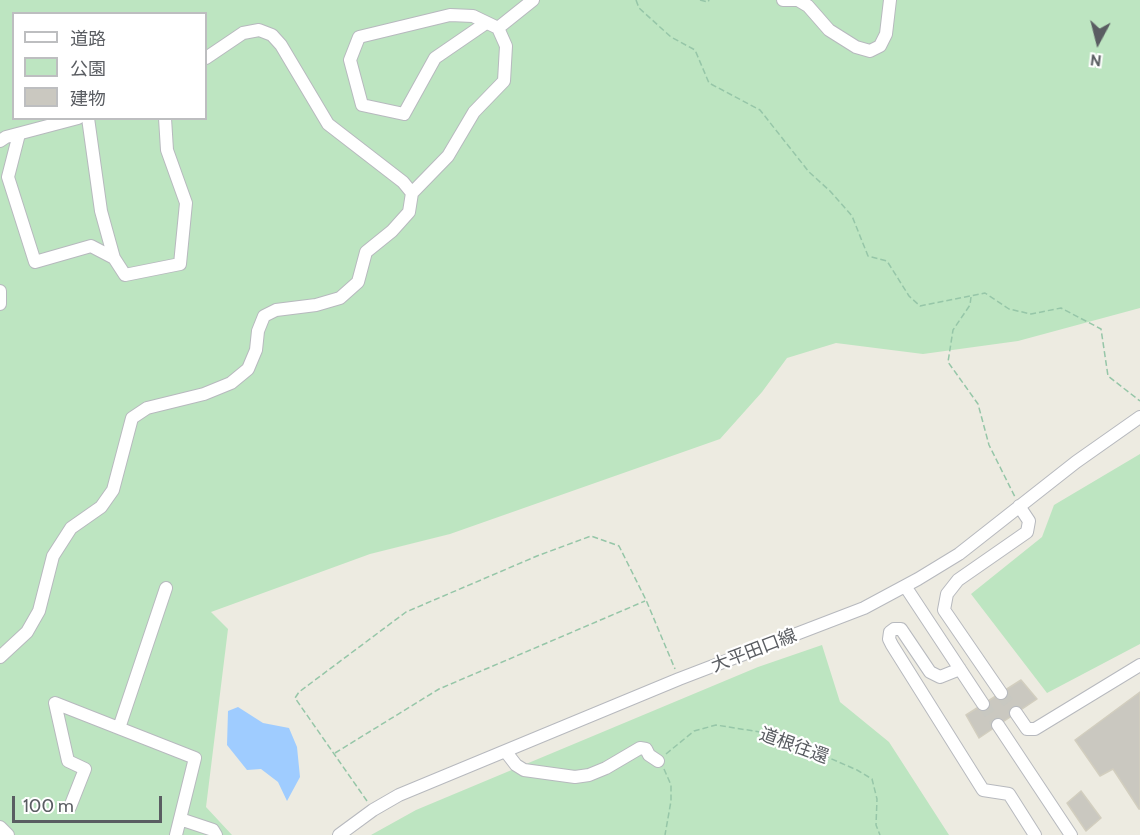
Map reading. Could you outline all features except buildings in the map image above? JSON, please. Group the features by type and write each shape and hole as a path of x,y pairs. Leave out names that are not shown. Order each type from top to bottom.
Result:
{"street":[{"path":"0,657 27,632 39,611 53,556 71,528 102,507 113,490 124,441 132,418 147,408 204,394 231,383 248,369 256,350 258,331 264,316 276,310 316,305 340,298 358,282 366,252 392,231 409,212 412,193 448,156 474,112 504,81 506,46 492,26 473,16 450,15 359,37 350,60 362,105 404,114 435,58 492,26 533,0"},
{"path":"783,0 797,0 808,6 829,30 856,47 870,51 880,46 886,34 890,0"},
{"path":"207,57 243,33 259,30 272,35 281,45 328,124 403,182 412,193"},
{"path":"0,141 6,137 71,120"},
{"path":"88,120 101,211 114,258 125,275 180,264 186,203 167,150 165,120"},
{"path":"19,134 8,177 34,261 91,246 114,258"},
{"path":"0,291 0,304"},
{"name":"大平田口線","path":"339,835 373,810 399,795 506,753 679,680 864,608 959,554 1019,506 1140,417"},
{"path":"1001,693 944,610 947,594 958,580 1027,532 1029,521 1019,506"},
{"path":"905,586 984,704"},
{"path":"119,728 166,588"},
{"path":"960,669 939,677 930,672 901,629 894,629 890,633 889,639 892,645 983,790 1009,794 1035,835"},
{"path":"1016,713 1027,729 1035,729 1140,665"},
{"path":"70,807 85,769 68,761 55,703 195,758 176,835"},
{"path":"998,725 1071,835"},
{"path":"506,753 516,765 524,770 575,777 589,775 606,768 640,748 646,749 649,755 658,761"},
{"path":"180,819 213,830 216,835"},
{"path":"0,827 8,835"}],"path":[{"path":"636,0 639,8 671,37 695,50 709,83 760,110 809,172 852,216 868,256 887,261 909,296 920,306 985,293 1009,309 1031,315 1060,308 1101,329 1108,376 1140,401"},
{"path":"700,0 709,0"},
{"path":"971,296 970,305 953,330 948,362 978,404 989,445 1019,506"},
{"path":"373,810 295,698 299,692 406,612 537,556 591,536 618,546 646,600 679,680"},
{"path":"334,753 439,689 646,600"},
{"name":"道根往還","path":"658,761 694,731 716,725 760,732 795,743 872,779 878,799 876,825 880,835"},
{"path":"658,761 665,770 671,785 665,835"}],"green space":[{"path":"0,0 1140,0 1140,308 1018,341 923,354 836,343 787,358 762,392 720,439 450,534 370,554 211,612 228,629 206,807 232,835 0,835"},
{"path":"1140,454 1140,644 1047,693 971,594 1042,537 1054,505"},
{"path":"822,645 840,702 889,742 949,835 371,835 416,810 758,667"}],"water":[{"path":"238,707 263,723 289,728 297,747 300,777 287,801 278,782 261,769 247,770 227,745 228,711"}],"tunnel":[{"path":"1001,693 1016,713"},
{"path":"983,704 998,725"}]}
